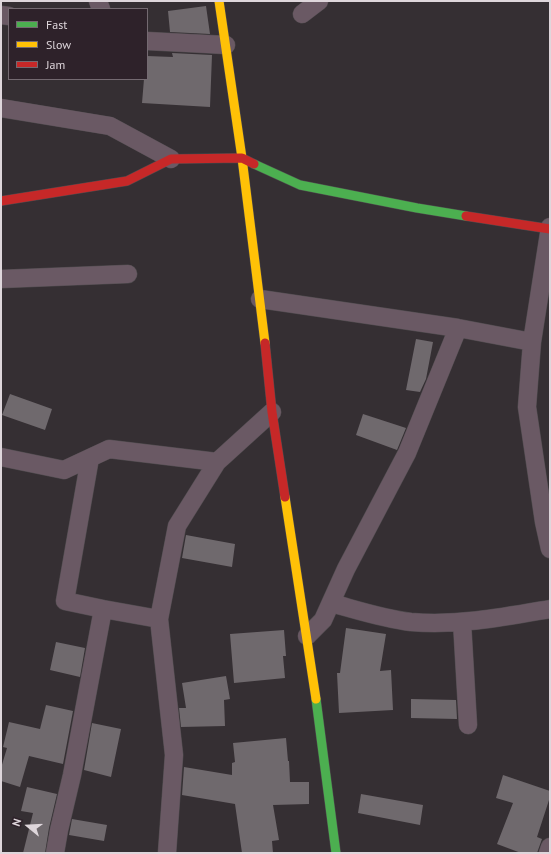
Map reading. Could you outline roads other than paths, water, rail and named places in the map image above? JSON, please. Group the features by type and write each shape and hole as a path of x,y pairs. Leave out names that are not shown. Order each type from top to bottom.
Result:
{"main road":[{"path":"219,1 242,158 260,299 272,412 320,722 336,853"},
{"path":"1,201 127,181 171,159 242,158 300,185 417,208 550,228"}],"street":[{"path":"302,14 319,1"},
{"path":"148,41 226,45"},
{"path":"1,108 110,126 171,159"},
{"path":"550,228 532,342 527,407 542,458 550,549"},
{"path":"1,279 128,274"},
{"path":"260,299 458,328 532,342"},
{"path":"307,636 323,620 346,569 407,453 458,328"},
{"path":"167,853 174,755 159,620 177,526 217,462 272,412"},
{"path":"1,457 64,470 109,449 217,462"},
{"path":"90,458 65,601 159,620"},
{"path":"331,603 367,613 411,622 462,622 550,609"},
{"path":"54,853 72,775 103,609"},
{"path":"462,622 468,725"},
{"path":"548,853 550,847"}]}
